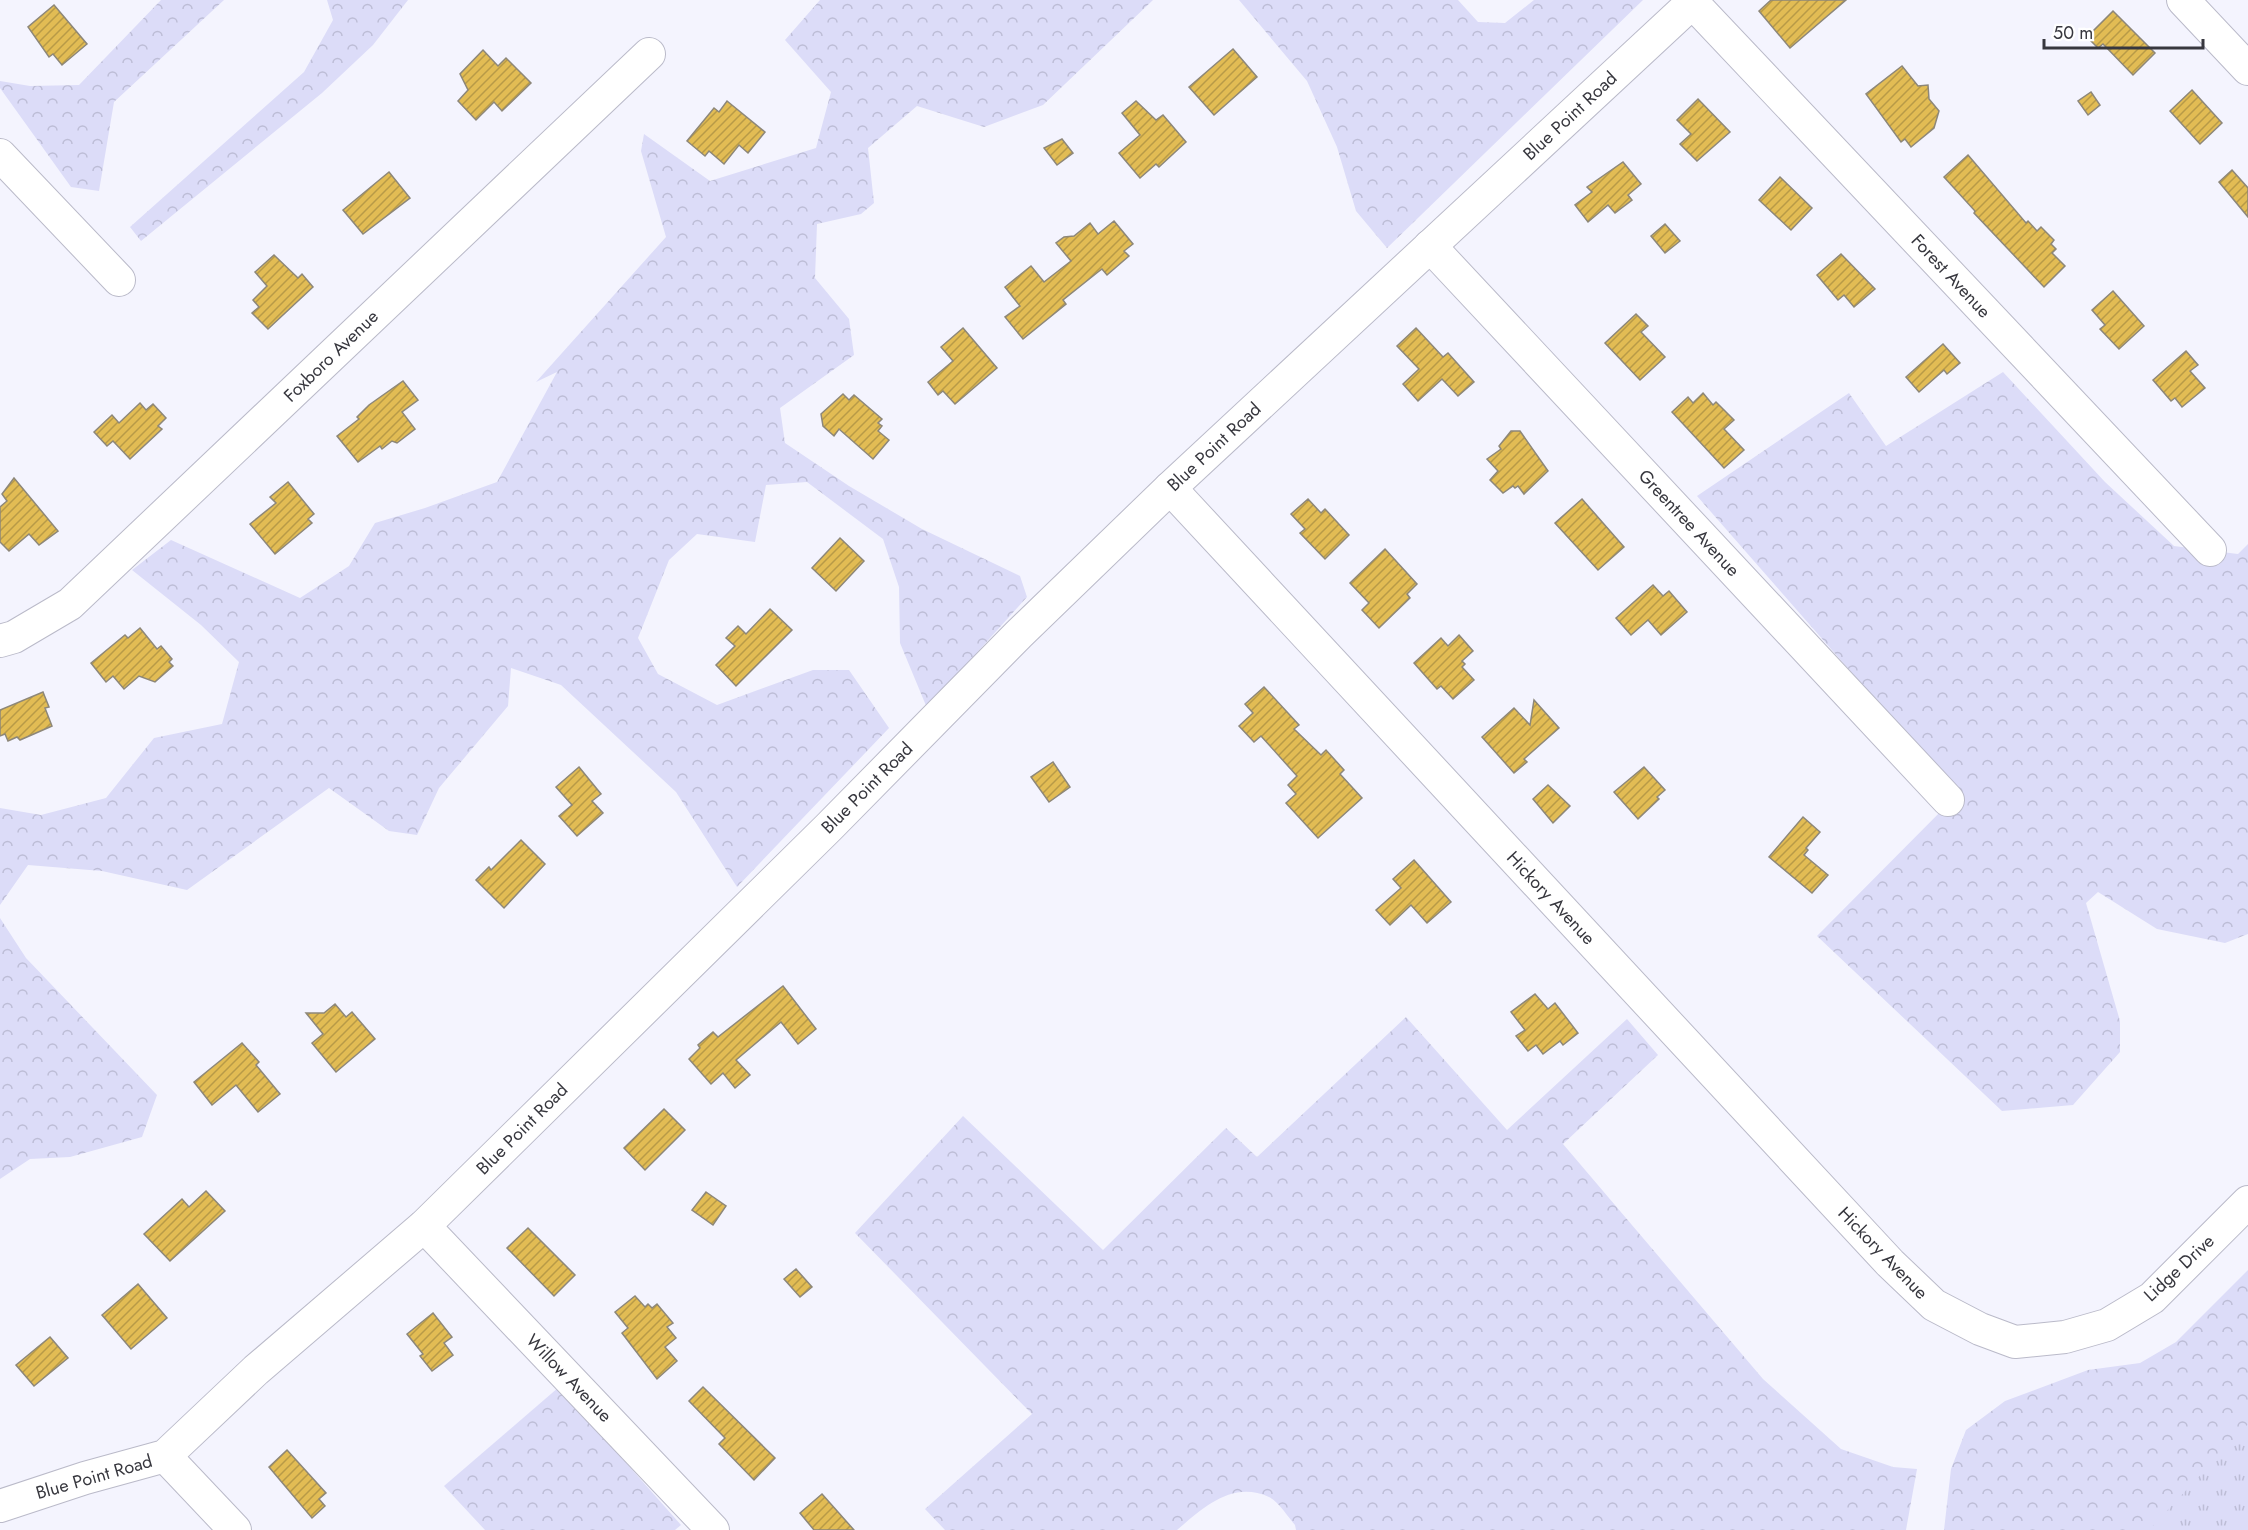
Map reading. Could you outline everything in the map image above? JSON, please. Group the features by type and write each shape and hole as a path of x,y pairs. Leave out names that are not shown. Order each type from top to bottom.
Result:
{"street":[{"path":"2183,0 2248,69"},
{"name":"Blue Point Road","path":"0,1506 85,1478 165,1456 256,1370 424,1226 829,827 1019,634 1170,488 1693,1"},
{"name":"Forest Avenue","path":"1693,1 2210,550"},
{"name":"Foxboro Avenue","path":"0,641 14,637 70,604 649,54"},
{"path":"0,155 119,280"},
{"name":"Greentree Avenue","path":"1430,246 1948,800"},
{"name":"Hickory Avenue","path":"1170,488 1890,1263 1934,1305"},
{"name":"Lidge Drive","path":"1934,1305 1980,1329 2015,1342 2065,1337 2106,1325 2152,1298 2248,1202"},
{"name":"Willow Avenue","path":"424,1226 713,1530"},
{"path":"165,1456 235,1530"}],"green space":[{"path":"161,0 224,0 114,102 99,191 71,187 0,88 0,81 30,86 79,85"},
{"path":"327,0 408,0 373,45 322,93 141,241 130,227 304,72 333,20"},
{"path":"820,0 1153,0 1043,105 984,127 917,106 868,148 874,203 861,214 817,224 815,278 849,319 854,355 780,408 785,443 849,486 922,529 1020,576 1027,597 927,708 900,643 899,587 883,539 807,482 766,485 755,542 697,534 669,560 638,638 658,674 717,705 813,670 849,670 889,728 737,887 676,792 561,685 511,668 508,706 439,788 417,835 389,831 329,788 187,890 102,871 28,865 0,905 0,808 41,815 106,798 154,738 222,724 239,662 201,625 132,570 171,540 300,598 349,566 375,523 497,482 557,372 536,382 666,237 641,151 644,134 710,181 816,148 831,92 785,40"},
{"path":"1239,0 1458,0 1478,22 1505,23 1534,0 1643,0 1387,248 1356,211 1337,147 1307,81"},
{"path":"2003,372 2105,482 2174,546 2238,554 2248,544 2248,934 2225,943 2157,929 2098,892 2086,903 2120,1021 2120,1052 2073,1105 2002,1111 1817,936 1958,794 1697,496 1849,393 1886,446"},
{"path":"0,918 26,958 157,1095 142,1137 70,1157 30,1159 0,1179"},
{"path":"1406,1017 1507,1130 1627,1019 1658,1055 1563,1144 1763,1379 1841,1449 1893,1467 1917,1469 1906,1530 1296,1530 1295,1525 1272,1499 1255,1493 1243,1492 1230,1494 1208,1505 1177,1530 945,1530 925,1509 1032,1414 855,1233 963,1116 1103,1250 1226,1128 1257,1157"},
{"path":"2248,1270 2248,1530 1944,1530 1951,1469 1966,1430 2005,1401 2088,1370 2140,1363 2176,1342"},
{"path":"559,1387 681,1525 675,1530 485,1530 444,1486"},
{"path":"2248,1424 2248,1530 2149,1530"}],"building":[{"path":"1771,0 1846,0 1790,48 1759,11"},
{"path":"54,5 87,44 62,65 53,54 49,57 28,27"},
{"path":"2113,11 2155,53 2133,75 2103,44 2098,48 2087,37"},
{"path":"1233,49 1257,77 1214,115 1189,87"},
{"path":"483,50 498,66 506,58 531,83 502,111 494,102 476,120 458,101 468,90 460,74"},
{"path":"1902,66 1918,86 1928,85 1929,99 1939,111 1934,128 1911,147 1905,139 1901,142 1866,94"},
{"path":"2192,90 2222,123 2200,144 2170,111"},
{"path":"2091,92 2100,105 2088,115 2078,101"},
{"path":"1698,99 1730,132 1697,161 1680,144 1691,134 1677,120"},
{"path":"727,101 765,132 748,153 739,145 724,164 709,151 705,156 687,141 714,108 719,112"},
{"path":"1136,101 1156,120 1163,115 1186,142 1159,167 1156,164 1140,178 1119,153 1140,135 1122,113"},
{"path":"1062,139 1073,153 1057,165 1044,148"},
{"path":"1968,155 2026,223 2028,221 2037,231 2041,227 2054,240 2051,244 2056,249 2052,253 2065,266 2044,287 1974,213 1975,211 1944,177"},
{"path":"1623,162 1641,184 1628,195 1632,200 1615,213 1608,205 1588,222 1575,205 1592,192 1587,187"},
{"path":"2232,170 2248,188 2248,217 2219,182"},
{"path":"389,172 410,198 363,234 343,210"},
{"path":"1780,177 1812,208 1791,230 1759,200"},
{"path":"1114,221 1133,244 1124,251 1129,256 1107,275 1102,269 1098,272 1063,300 1066,304 1023,339 1005,317 1020,306 1005,287 1031,266 1044,282 1071,261 1056,243 1064,237 1074,236 1090,223 1098,234"},
{"path":"1665,224 1680,241 1665,253 1651,236"},
{"path":"1841,254 1875,289 1854,307 1844,295 1838,300 1817,275"},
{"path":"274,255 298,278 302,274 313,287 268,329 252,313 259,307 253,300 267,286 255,272"},
{"path":"2113,291 2144,326 2119,349 2100,329 2105,325 2092,310"},
{"path":"1636,314 1648,326 1641,332 1665,357 1640,380 1605,343"},
{"path":"963,328 997,368 955,404 943,391 938,395 928,382 953,361 941,347"},
{"path":"1416,328 1443,357 1448,353 1474,382 1458,396 1442,379 1418,401 1403,384 1419,369 1397,346"},
{"path":"1943,344 1960,363 1947,374 1944,370 1919,392 1906,377"},
{"path":"2186,351 2198,365 2190,371 2205,388 2182,407 2175,398 2171,401 2153,380"},
{"path":"403,381 418,400 402,412 415,429 397,443 392,441 382,449 380,446 358,462 337,436 359,419 357,417 369,405"},
{"path":"1703,393 1713,405 1716,402 1734,420 1724,429 1744,450 1724,468 1672,412 1688,397 1693,403"},
{"path":"843,394 849,400 854,395 882,419 878,423 882,426 878,431 889,440 873,459 839,429 834,436 823,426 821,414"},
{"path":"140,403 146,410 153,404 166,418 158,426 162,429 130,459 113,441 107,446 94,432 112,415 119,423"},
{"path":"1511,431 1520,431 1548,471 1524,494 1518,486 1515,488 1513,486 1503,493 1490,480 1498,471 1487,459 1501,449 1499,446"},
{"path":"14,478 58,531 39,545 29,534 9,551 0,542 0,507 7,501 2,494"},
{"path":"288,482 314,514 308,519 312,523 275,554 250,524 276,503 270,497"},
{"path":"1308,499 1321,513 1325,509 1349,535 1325,559 1300,533 1305,529 1291,514"},
{"path":"1582,499 1624,547 1598,570 1555,523"},
{"path":"840,538 864,561 836,591 812,568"},
{"path":"1385,549 1417,584 1407,594 1410,598 1379,628 1362,610 1369,603 1350,583"},
{"path":"1653,585 1663,596 1669,591 1687,612 1661,635 1648,620 1631,635 1616,618"},
{"path":"770,609 792,630 736,686 716,665 735,646 726,638 738,626 746,634"},
{"path":"140,628 157,649 161,646 172,659 169,662 173,666 155,682 139,676 124,689 113,676 106,682 91,663 125,635 128,638"},
{"path":"1459,635 1473,651 1462,661 1465,664 1462,667 1474,680 1453,699 1441,686 1437,689 1414,663 1441,638 1448,646"},
{"path":"1264,687 1299,725 1294,729 1321,755 1326,750 1344,770 1340,774 1362,798 1318,838 1286,803 1296,794 1288,785 1297,776 1261,736 1254,742 1239,726 1253,713 1245,704"},
{"path":"43,692 49,707 45,708 52,726 20,740 17,737 8,741 5,734 0,736 0,710"},
{"path":"1534,700 1559,728 1524,759 1527,762 1514,773 1482,737 1514,708 1530,725"},
{"path":"1053,762 1070,787 1049,802 1031,777"},
{"path":"579,767 601,794 592,801 603,813 577,836 559,816 572,805 556,787"},
{"path":"1644,767 1665,790 1638,819 1614,792"},
{"path":"1548,785 1570,806 1553,823 1533,799"},
{"path":"1803,817 1820,832 1806,848 1808,850 1804,855 1828,875 1812,893 1769,857"},
{"path":"521,840 545,864 504,908 476,880 489,867 491,870"},
{"path":"1414,860 1451,902 1427,923 1411,905 1390,925 1376,910 1401,888 1393,879"},
{"path":"783,986 816,1029 798,1044 781,1022 736,1060 750,1075 735,1088 723,1073 711,1084 689,1059 700,1048 698,1045 713,1032 718,1037"},
{"path":"1535,994 1548,1009 1555,1003 1578,1033 1563,1045 1560,1041 1543,1054 1536,1045 1528,1051 1516,1036 1525,1030 1511,1012"},
{"path":"335,1004 346,1017 352,1012 375,1039 336,1072 312,1043 323,1034 306,1013 324,1013"},
{"path":"242,1043 259,1062 256,1065 280,1094 258,1112 236,1085 212,1105 194,1082"},
{"path":"664,1109 685,1130 645,1170 624,1148"},
{"path":"206,1191 225,1211 170,1261 144,1234 182,1199 189,1207"},
{"path":"706,1192 726,1206 713,1225 692,1210"},
{"path":"528,1228 575,1275 554,1296 507,1248"},
{"path":"796,1269 812,1287 800,1297 784,1279"},
{"path":"138,1284 167,1318 131,1349 102,1315"},
{"path":"635,1296 645,1307 648,1304 652,1308 657,1304 673,1323 667,1327 676,1338 665,1347 677,1361 657,1379 622,1333 628,1328 615,1312"},
{"path":"433,1313 452,1337 444,1343 453,1355 432,1371 420,1356 423,1354 407,1334"},
{"path":"50,1337 68,1358 34,1386 16,1365"},
{"path":"703,1387 775,1458 754,1480 719,1444 725,1438 689,1401"},
{"path":"287,1450 326,1493 319,1499 325,1506 312,1518 269,1467"},
{"path":"822,1494 854,1530 814,1530 800,1513"}]}
